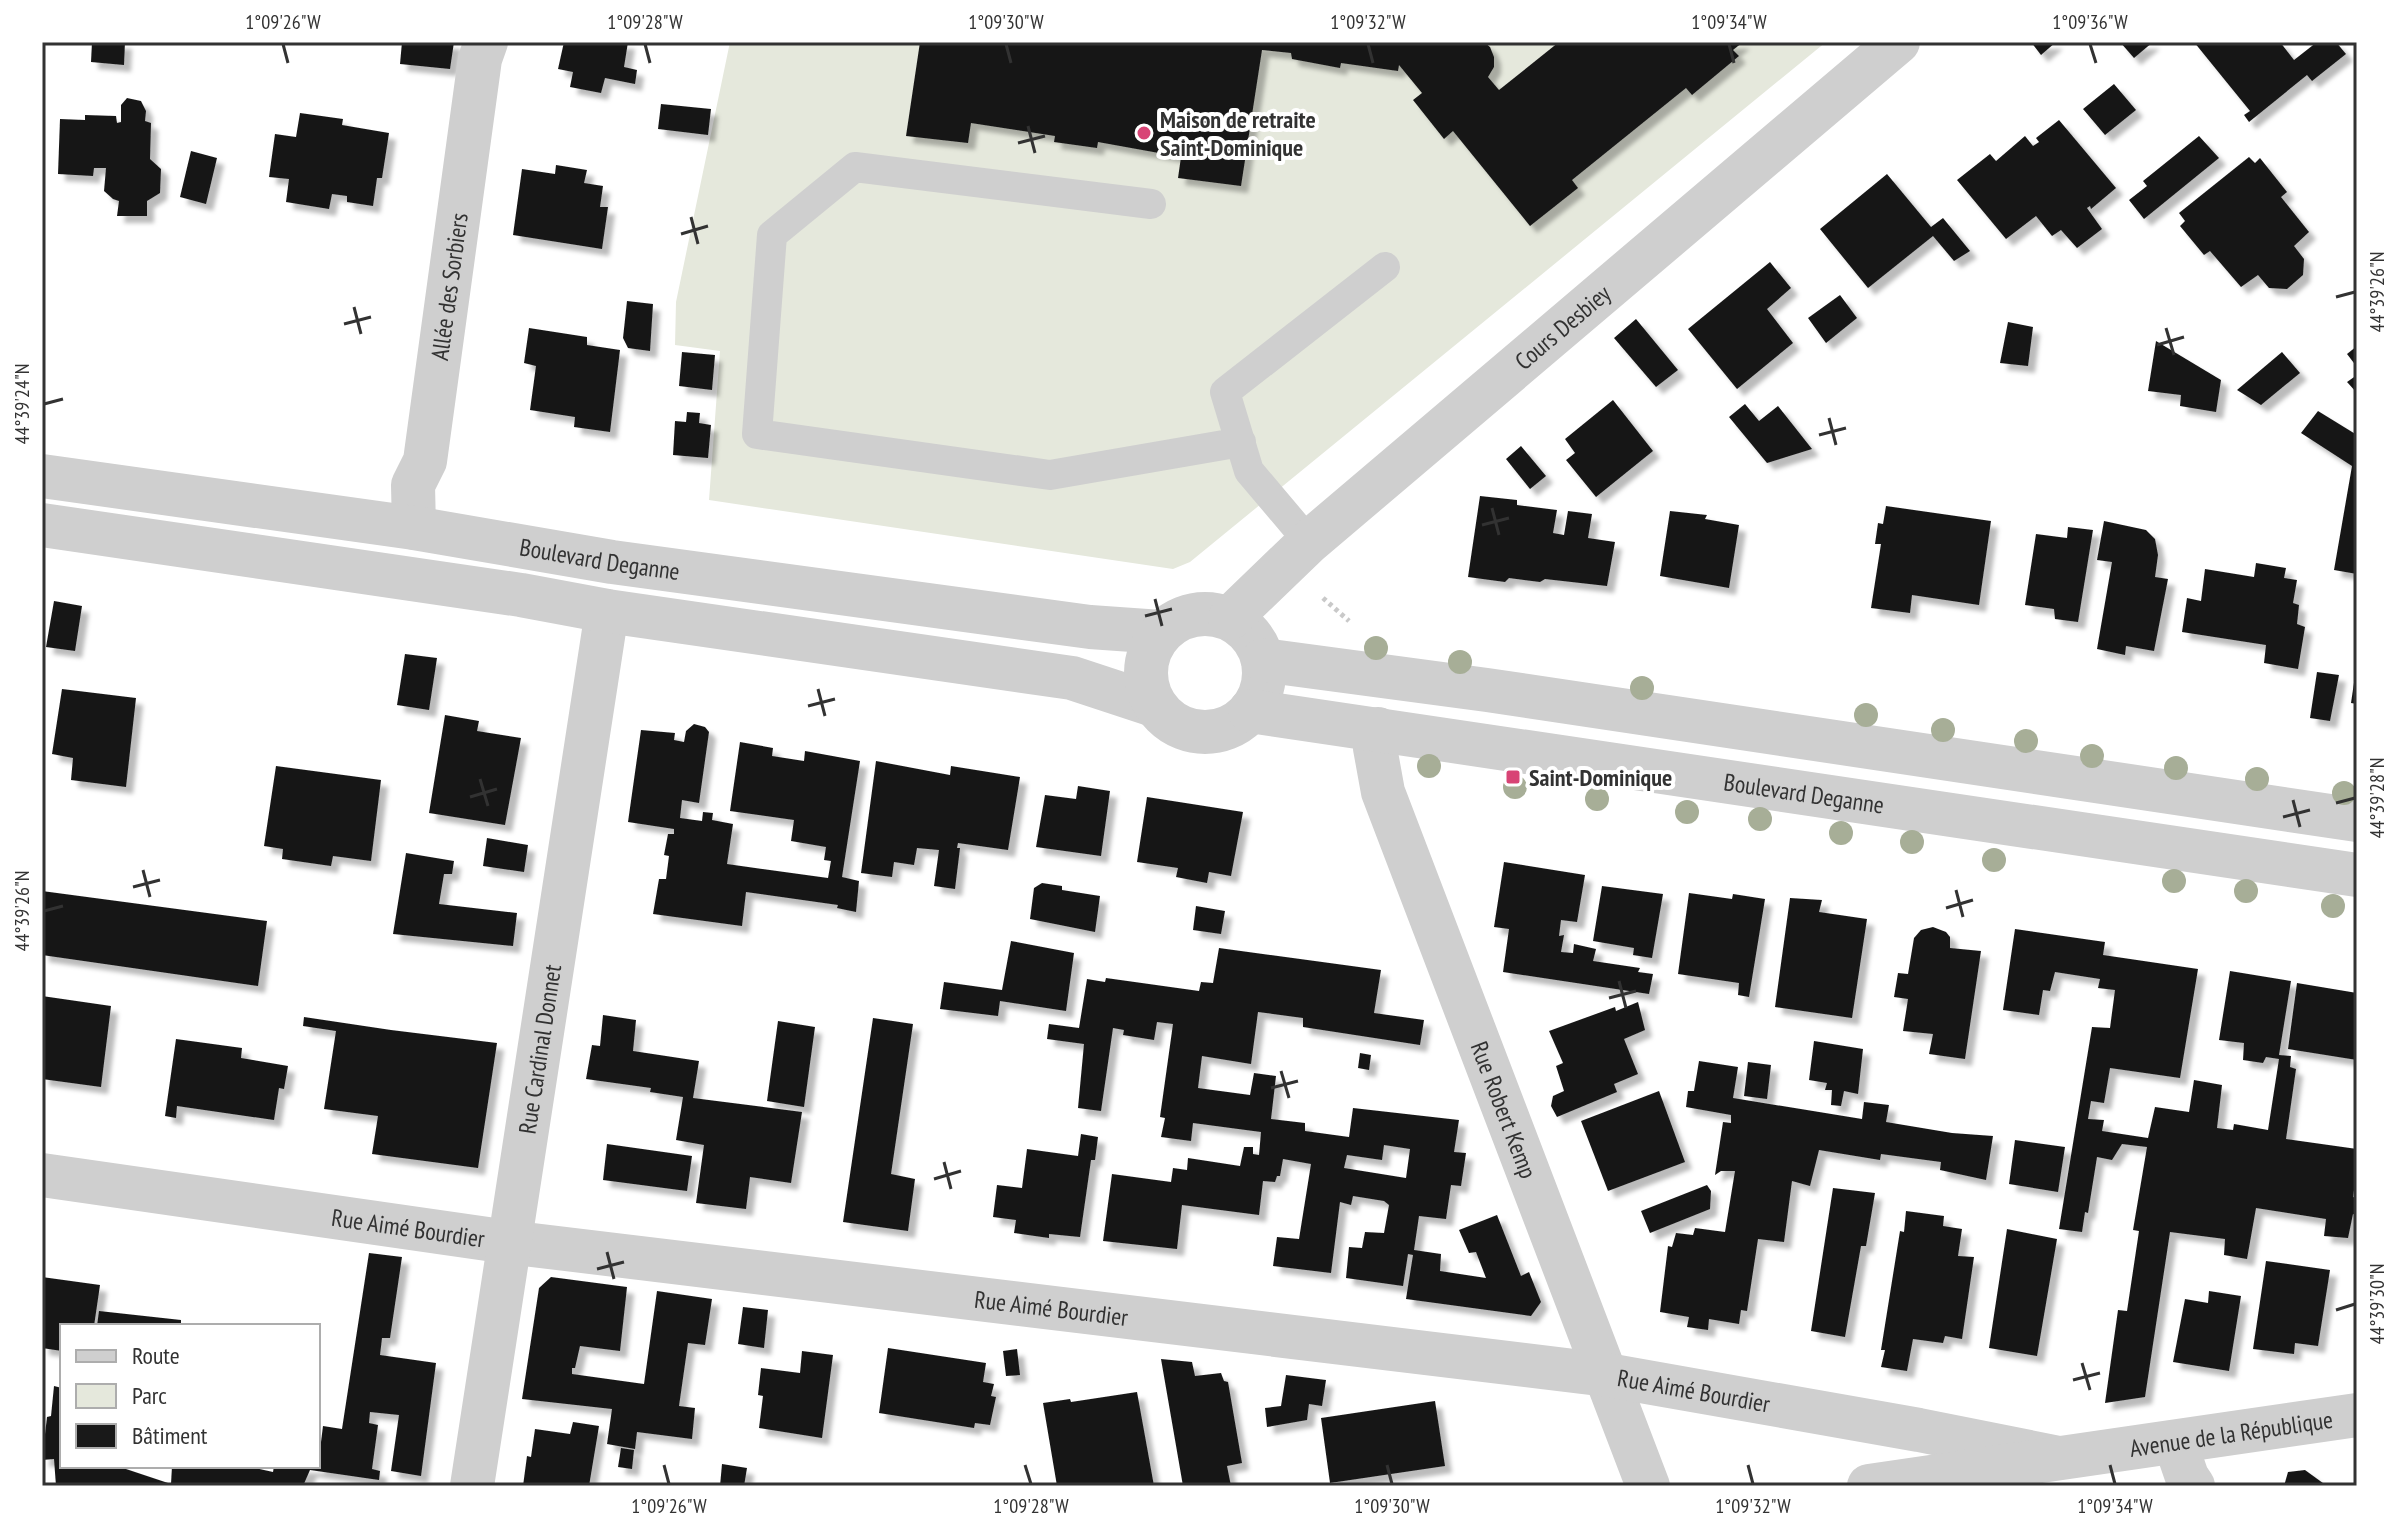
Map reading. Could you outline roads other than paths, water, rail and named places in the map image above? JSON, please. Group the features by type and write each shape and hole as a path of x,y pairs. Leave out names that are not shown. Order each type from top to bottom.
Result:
{"street":[{"name":"Allée des Sorbiers","path":"414,528 413,485 425,461 480,59 486,42"},
{"name":"Cours Desbiey","path":"1230,618 1309,542 1898,42"},
{"name":"Boulevard Deganne","path":"42,476 414,528 612,562 1090,627 1161,632"},
{"name":"Boulevard Deganne","path":"42,525 1072,678 1154,705"},
{"name":"Rue Cardinal Donnet","path":"472,1486 607,611"},
{"path":"1212,614 1230,618 1257,643 1263,660 1264,678 1260,696 1250,711 1236,723 1219,731 1200,733 1182,729 1154,705 1146,687 1145,668 1150,649 1161,632 1176,621 1193,615 1212,614"},
{"path":"1263,660 1502,692 2357,820"},
{"name":"Boulevard Deganne","path":"1250,711 2357,875"},
{"name":"Rue Robert Kemp","path":"1378,729 1375,748 1383,792 1648,1486"},
{"name":"Rue Aimé Bourdier","path":"42,1175 508,1242 1607,1375 2059,1458"},
{"name":"Avenue de la République","path":"1869,1486 2357,1415"},
{"path":"2175,1442 2193,1486"}],"lane":[{"path":"1151,204 855,167 772,235 757,434 1050,475 1241,442"},
{"path":"1309,542 1249,471 1225,392 1385,267"}],"place":[{"name":"Maison de retraite Saint-Dominique","path":"1144,133"},
{"name":"Saint-Dominique","path":"1513,777"}]}
